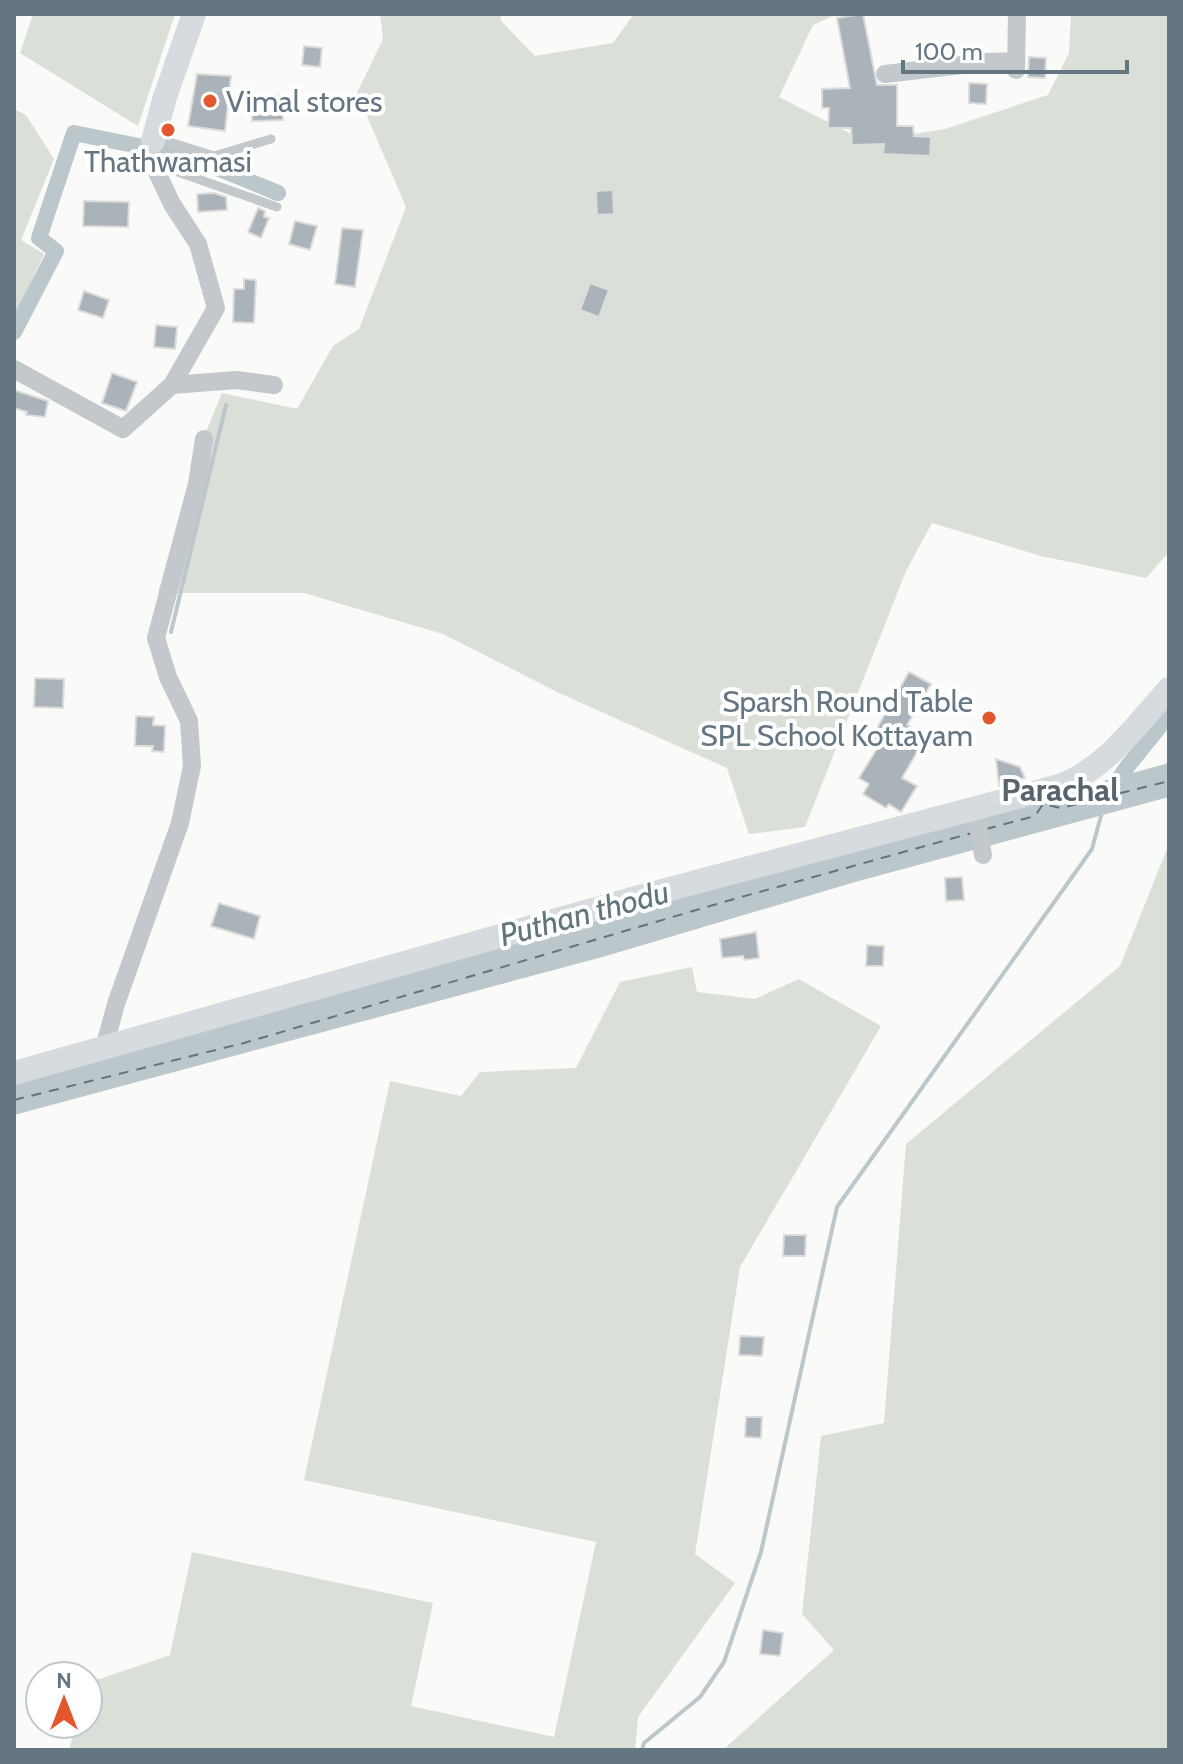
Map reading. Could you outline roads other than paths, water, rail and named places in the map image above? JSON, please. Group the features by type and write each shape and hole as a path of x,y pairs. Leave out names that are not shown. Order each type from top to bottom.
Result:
{"street":[{"path":"14,369 123,429 172,385 216,308 198,244 172,204 153,149 165,97 194,14"},
{"path":"885,74 987,62 1016,66 1017,14"},
{"path":"172,385 237,380 274,385"},
{"path":"104,1048 116,1004 180,823 192,766 189,721 168,677 156,638 197,484 204,439"},
{"path":"14,1073 628,900 1076,780 1169,689"},
{"path":"975,808 983,855"}],"lane":[{"path":"153,149 214,156 271,139"},
{"path":"153,149 277,207"}],"waterway":[{"path":"14,332 56,251 39,238 74,133 188,156 278,193"},
{"path":"171,632 226,405"},
{"path":"1110,792 1169,715"},
{"path":"642,1750 644,1743 700,1697 724,1662 761,1552 837,1207 1092,849 1102,812"}],"place":[{"name":"Vimal stores","path":"210,101"},
{"name":"Thathwamasi","path":"168,130"},
{"name":"Sparsh Round Table SPL School Kottayam","path":"989,718"}],"district":[{"name":"Parachal","path":"1060,789"}],"water label":[{"name":"Puthan thodu","path":"584,913"}]}
